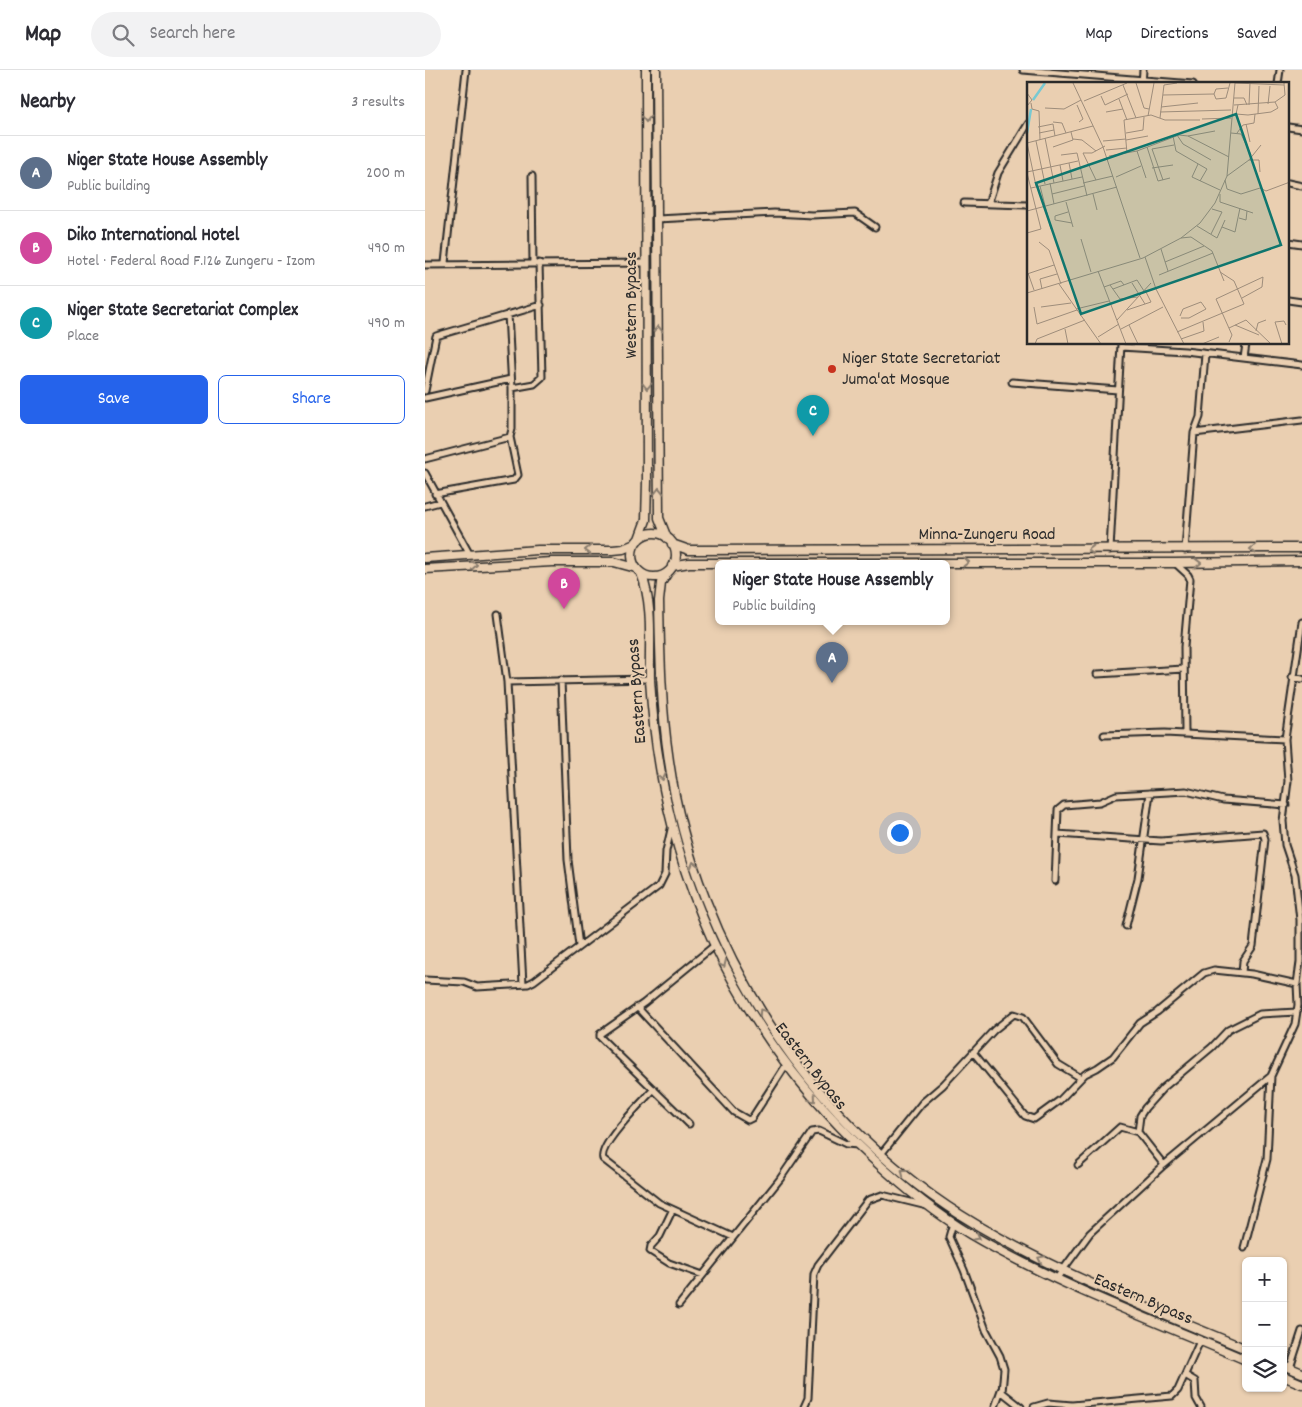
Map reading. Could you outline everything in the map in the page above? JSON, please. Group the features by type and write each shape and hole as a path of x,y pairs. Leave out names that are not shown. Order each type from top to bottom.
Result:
{"main road":[{"name":"Western Bypass","path":"637,542 646,520 647,491 646,70"},
{"name":"Western Bypass","path":"656,70 659,518 670,541"},
{"path":"425,558 538,550 623,549 653,533 670,541 675,559 670,569 654,577 614,562 552,562 425,569"},
{"name":"Minna-Zungeru Road","path":"670,541 689,550 1185,550 1302,548"},
{"path":"637,542 632,556 639,571"},
{"path":"999,550 999,562"},
{"name":"Minna-Zungeru Road","path":"950,562 1175,563 1302,561"},
{"name":"Minna-Zungeru Road","path":"670,569 689,563 715,563"},
{"name":"Eastern Bypass","path":"670,569 661,583 659,601 662,709 669,764 682,822 698,879 734,966 778,1038 834,1107 882,1153 936,1198 975,1224 1062,1270 1242,1347"},
{"name":"Eastern Bypass","path":"639,571 648,596 650,679 659,765 672,824 691,889 715,946 746,1006 786,1065 813,1099 888,1174 953,1223 1017,1260 1242,1358"},
{"path":"1287,1366 1302,1373"},
{"path":"1287,1378 1302,1384"}],"street":[{"path":"445,263 465,70"},
{"path":"1023,70 1159,82"},
{"path":"1142,81 1143,70"},
{"path":"988,204 998,173 1027,126"},
{"path":"1289,127 1302,129"},
{"path":"532,176 533,264"},
{"path":"1289,183 1302,186"},
{"path":"964,204 1027,205"},
{"path":"657,219 774,213 812,215 855,213 875,227"},
{"path":"1289,242 1302,244"},
{"path":"425,265 445,263 647,263"},
{"path":"513,388 534,384 541,377 539,264"},
{"path":"1289,300 1302,302"},
{"path":"425,391 436,336 541,305"},
{"path":"435,494 516,479 519,472 510,437 512,429 513,388 508,314"},
{"path":"1185,345 1185,352"},
{"path":"1245,358 1246,345"},
{"path":"1110,550 1121,346 1302,365"},
{"path":"1185,550 1194,434 1200,417 1205,354"},
{"path":"425,398 511,379"},
{"path":"1012,382 1118,390"},
{"path":"1194,434 1302,420"},
{"path":"425,459 510,437"},
{"path":"425,473 470,555"},
{"path":"425,506 440,502"},
{"path":"1175,563 1190,579 1184,669 1185,734"},
{"path":"498,614 507,682 523,984"},
{"path":"1057,1278 1090,1233 1164,1165 1271,1076 1285,1048 1299,1008 1297,984 1300,962 1300,920 1295,875 1283,834 1288,781 1285,739 1302,622"},
{"path":"1097,674 1184,669"},
{"path":"1293,677 1302,679"},
{"path":"507,682 650,679"},
{"path":"561,680 568,860 579,946"},
{"path":"1104,735 1185,734 1285,739"},
{"path":"1055,880 1058,810 1060,807 1101,802 1116,795 1186,791 1223,800 1285,805"},
{"path":"1126,926 1135,891 1150,793"},
{"path":"425,980 464,982 477,987 523,984 534,981 659,886 665,874 666,851 672,824"},
{"path":"1057,834 1161,841 1263,833 1265,839 1253,946 1243,961 1242,973"},
{"path":"689,1124 599,1037 606,1029 637,1008 715,946"},
{"path":"973,1052 1025,1116 1032,1119 1048,1110 1081,1078 1113,1057 1140,1023 1157,1012 1204,973 1214,970 1242,973 1297,984"},
{"path":"637,1008 734,1112 748,1120 752,1118 786,1065"},
{"path":"1138,1132 1140,1116 1145,1108 1163,1088 1212,1047 1228,1030 1260,1014 1299,1008"},
{"path":"882,1153 922,1103 943,1085 994,1030 1014,1014 1023,1017 1059,1064 1081,1078"},
{"path":"1244,1248 1267,1159 1271,1076"},
{"path":"654,1089 618,1129 601,1155 603,1159 651,1198 672,1211 733,1237"},
{"path":"1078,1165 1120,1127 1138,1132 1164,1165"},
{"path":"679,1305 780,1179 812,1132 819,1131 846,1144 858,1145"},
{"path":"804,1407 808,1398 812,1284 818,1265 868,1200 875,1196 883,1195 930,1207"},
{"path":"672,1211 650,1250 669,1263 703,1275"},
{"path":"953,1223 949,1237 964,1270 986,1330 1000,1356 1003,1369 1001,1389 995,1407"},
{"path":"1287,1366 1302,1331"},
{"path":"1034,1407 1048,1403 1072,1405 1172,1396 1185,1375 1200,1341"},
{"path":"1185,1375 1195,1381 1196,1398 1201,1407"},
{"path":"1001,1389 1021,1407"},
{"path":"1112,1407 1115,1400"}],"place":[{"name":"Niger State Secretariat Juma'at Mosque","path":"832,369"},
{"name":"Niger State Secretariat Complex","path":"813,436"},
{"name":"Diko International Hotel","path":"564,609"},
{"name":"Niger State House Assembly","path":"832,683"}]}
